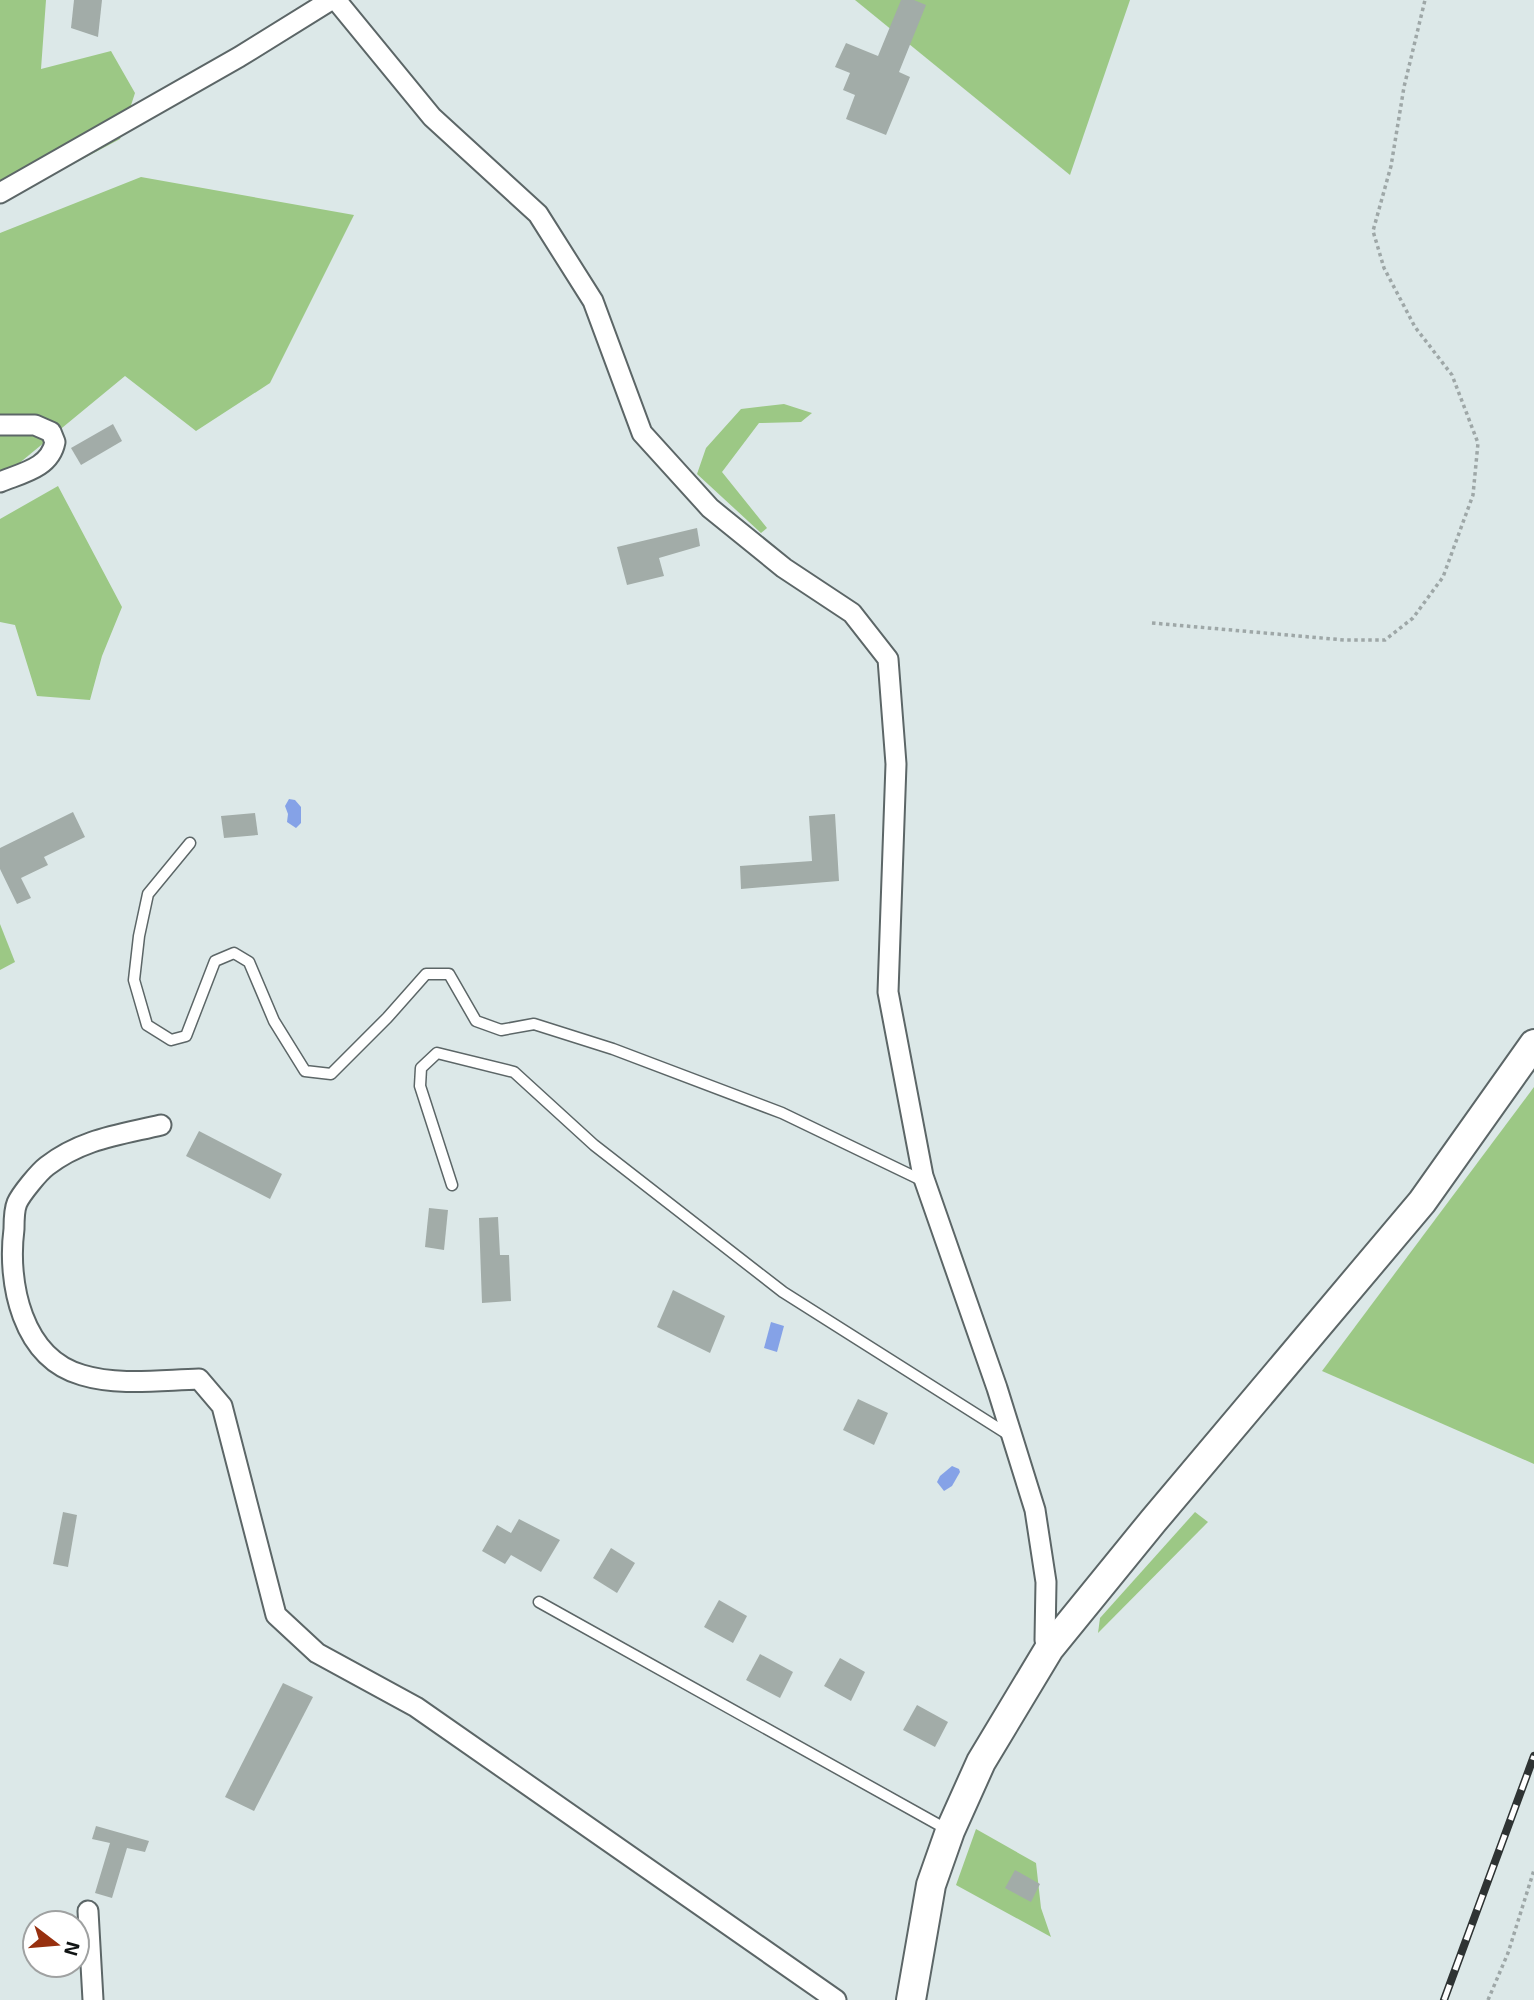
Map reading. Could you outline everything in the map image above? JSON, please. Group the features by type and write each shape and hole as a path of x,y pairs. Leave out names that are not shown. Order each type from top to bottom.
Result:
{"street":[{"path":"0,193 239,57 333,0 432,117 538,214 593,301 642,433 710,508 783,568 852,613 888,659 896,764 888,992 923,1176 997,1388 1035,1510 1046,1582 1045,1640 1049,1649"},
{"path":"0,425 35,425 51,432 55,442 51,457 43,463 0,482"},
{"path":"911,2000 931,1885 950,1831 981,1762 1049,1649 1422,1202 1530,1056"},
{"path":"160,1125 85,1143 45,1167 16,1204 11,1253 17,1300 31,1335 50,1358 81,1375 115,1380 199,1379 222,1406 276,1615 317,1653 416,1707 836,2000"},
{"path":"91,1964 93,2000"}],"lane":[{"path":"190,843 148,894 139,936 134,980 147,1025 171,1040 186,1036 215,961 234,953 249,962 274,1021 305,1071 331,1074 426,974 449,974 476,1021 501,1030 534,1024 613,1049 782,1113 917,1178 923,1176"},
{"path":"452,1185 421,1086 421,1068 437,1053 514,1072 594,1145 783,1292 1012,1438"},
{"path":"539,1602 950,1831"}],"path":[{"path":"1152,623 1344,640 1385,640 1413,618 1443,577 1473,495 1478,443 1452,375 1415,327 1384,268 1373,231 1391,166 1404,87 1424,0"},
{"path":"1488,2000 1508,1953 1534,1870"}],"green space":[{"path":"0,0 46,0 41,69 111,51 135,93 120,139 0,203"},
{"path":"855,0 1130,0 1070,175"},
{"path":"141,177 354,215 270,383 196,431 125,376 0,479 0,233"},
{"path":"784,404 812,413 801,422 759,423 722,472 767,528 761,533 697,474 706,448 741,409"},
{"path":"58,486 122,607 102,656 90,700 37,696 15,625 0,622 0,519"},
{"path":"0,924 15,962 0,970"},
{"path":"1534,1087 1534,1464 1322,1371"},
{"path":"1195,1512 1208,1522 1098,1633 1100,1618"},
{"path":"976,1829 1036,1863 1041,1908 1051,1937 956,1885"}],"water":[{"path":"289,799 295,800 301,807 301,823 296,828 287,822 285,806"},
{"path":"771,1322 784,1326 777,1352 764,1348"},
{"path":"952,1466 960,1472 952,1486 944,1491 937,1482"}],"building":[{"path":"74,0 102,0 98,37 71,28"},
{"path":"901,0 914,0 926,5 899,72 910,77 886,135 846,119 855,95 843,90 850,73 835,67 846,43 878,56"},
{"path":"113,424 122,441 81,465 71,448"},
{"path":"697,528 700,546 659,558 664,576 627,585 617,547"},
{"path":"73,812 85,837 44,857 48,865 21,878 31,898 17,904 0,869 0,848"},
{"path":"255,813 258,835 224,838 221,816"},
{"path":"835,814 839,881 741,889 740,866 812,861 809,816"},
{"path":"199,1131 282,1174 270,1199 186,1156"},
{"path":"429,1208 448,1210 444,1250 425,1247"},
{"path":"498,1217 500,1255 509,1255 511,1301 482,1303 479,1218"},
{"path":"673,1290 725,1316 710,1353 657,1327"},
{"path":"858,1399 888,1413 874,1445 843,1430"},
{"path":"63,1512 77,1515 68,1567 53,1564"},
{"path":"519,1519 560,1540 541,1572 511,1555 505,1564 482,1551 497,1525 511,1533"},
{"path":"611,1548 635,1563 617,1593 593,1578"},
{"path":"719,1600 747,1616 733,1643 704,1627"},
{"path":"760,1654 793,1672 780,1698 746,1680"},
{"path":"840,1658 865,1672 851,1701 824,1686"},
{"path":"283,1683 313,1697 254,1811 225,1797"},
{"path":"917,1705 948,1722 935,1747 903,1730"},
{"path":"96,1826 149,1841 145,1852 127,1848 112,1898 95,1893 110,1843 92,1839"},
{"path":"1015,1870 1040,1884 1031,1902 1005,1888"}],"railway":[{"path":"1444,2000 1534,1756"}]}
